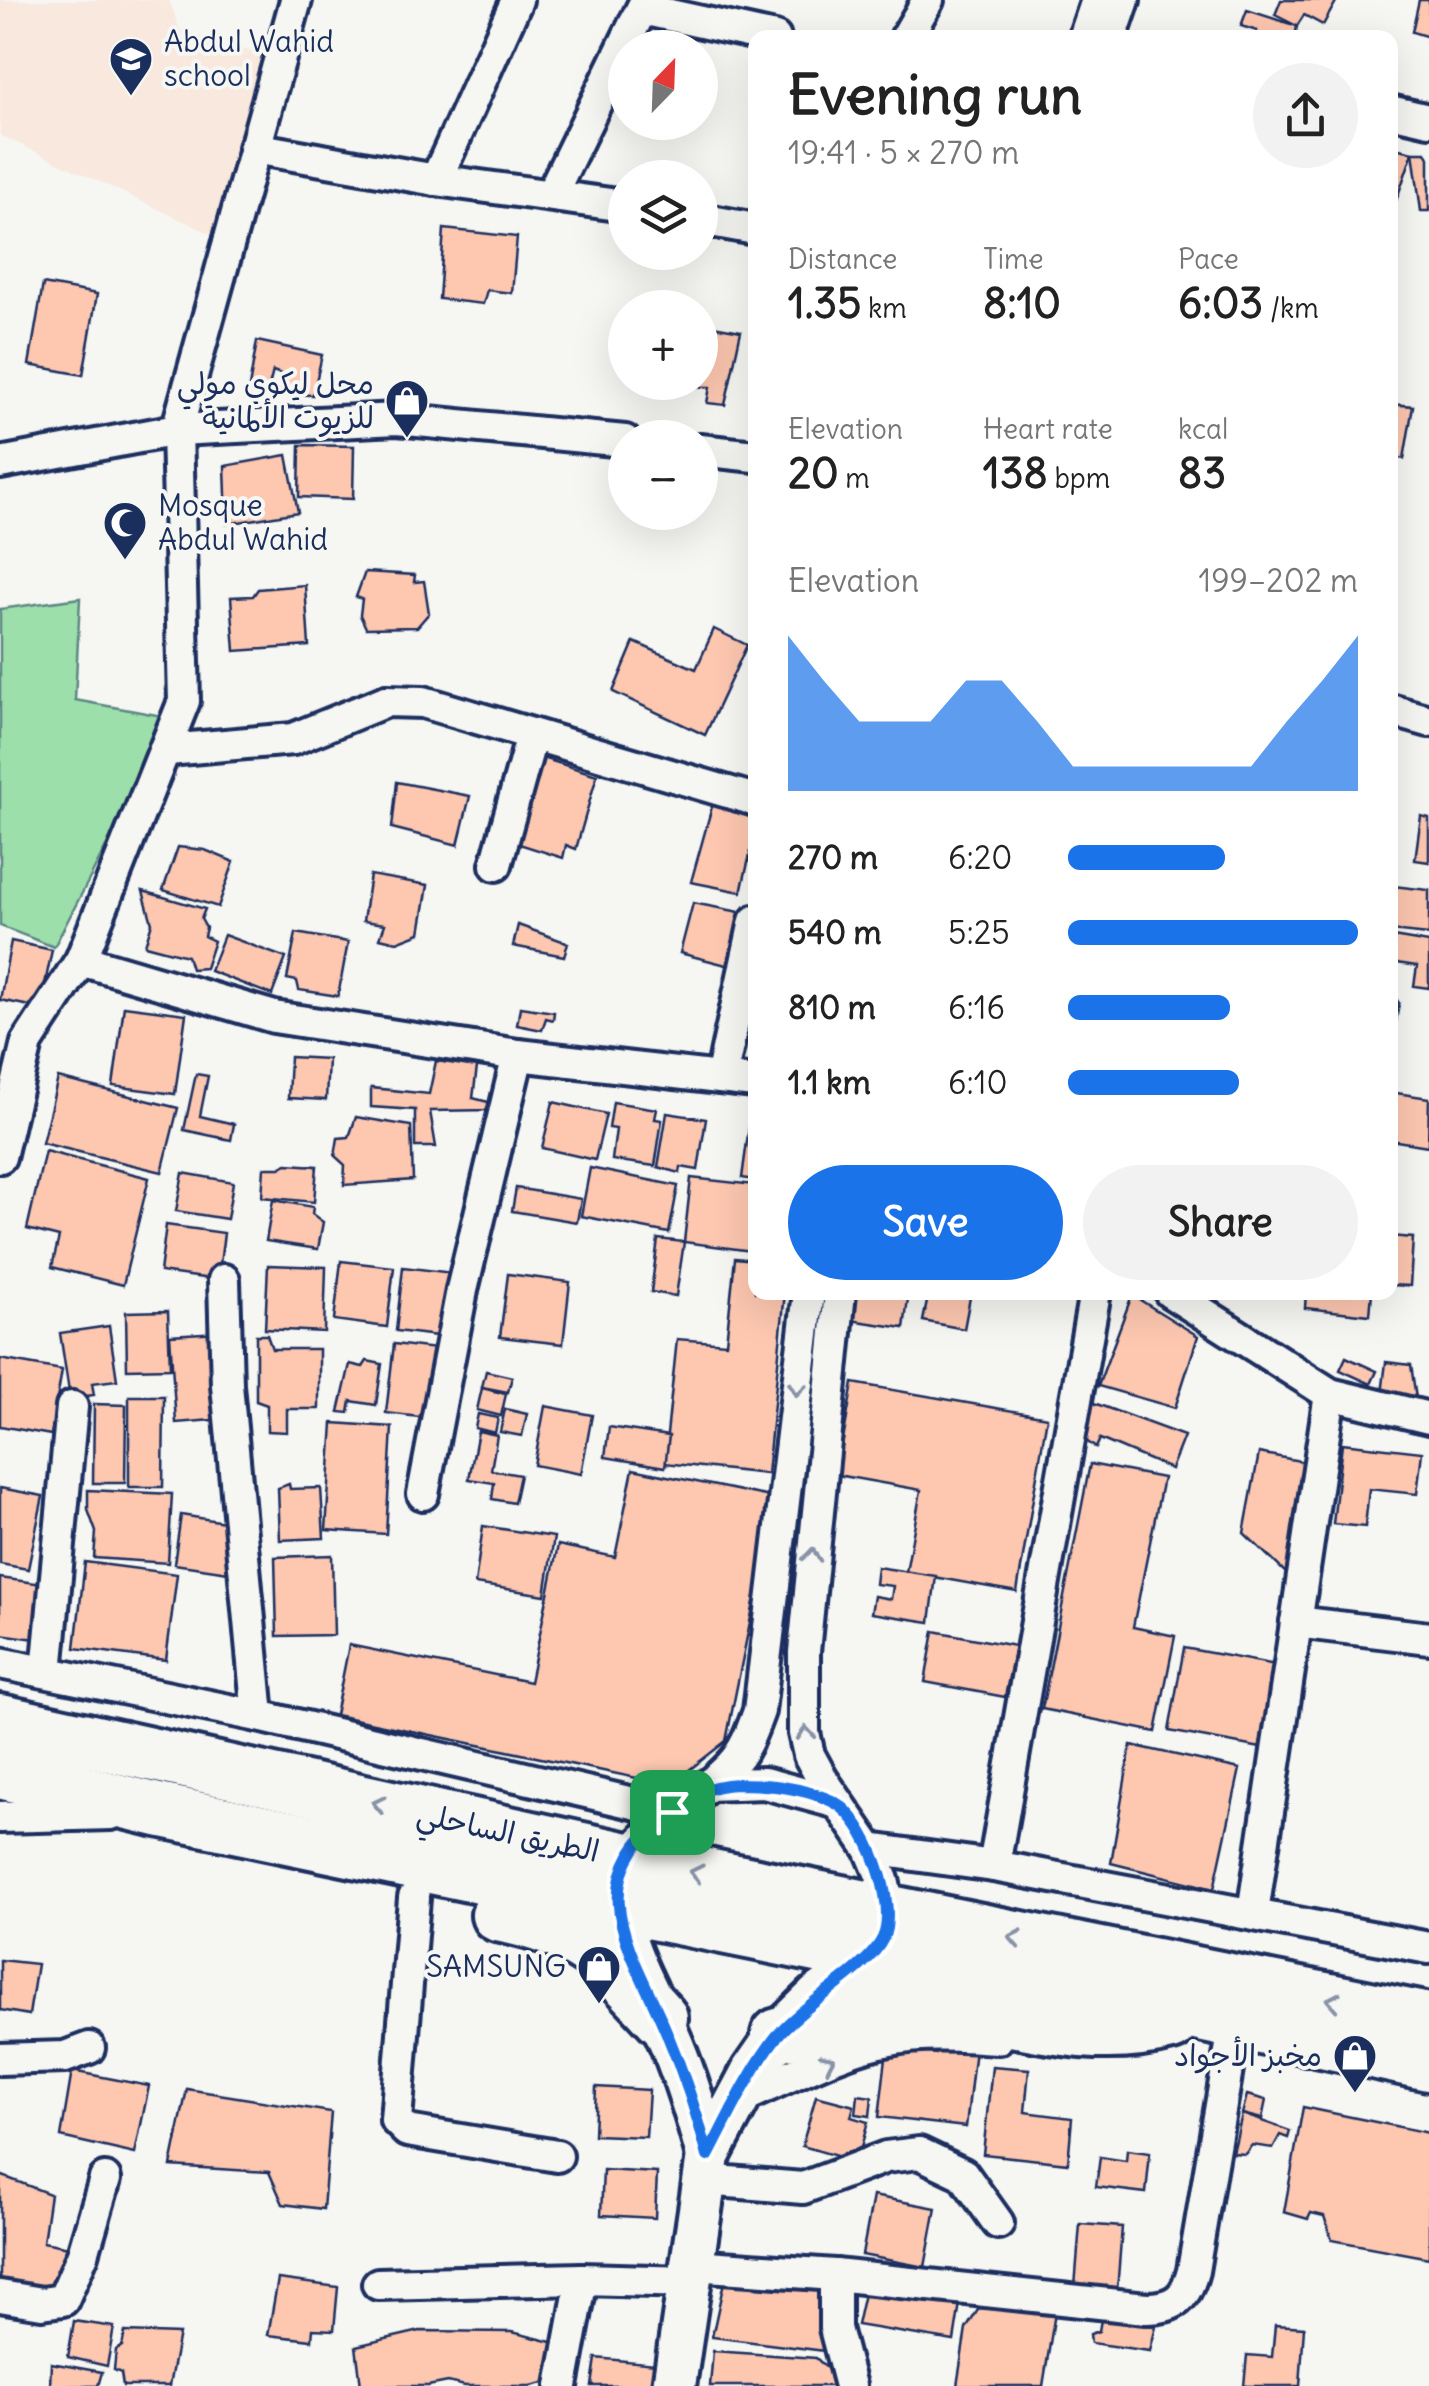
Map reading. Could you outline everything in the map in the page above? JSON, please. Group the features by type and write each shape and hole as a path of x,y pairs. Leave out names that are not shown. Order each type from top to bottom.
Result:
{"highway":[{"name":"الطريق الساحلي","path":"0,1721 622,1883 881,1936 1216,2018 1429,2064"},
{"name":"الطريق الساحلي","path":"0,1772 246,1828 622,1883"},
{"path":"246,1828 262,1854 282,1868 542,1924 570,1935 596,1951 661,2018"},
{"name":"الطريق الساحلي","path":"881,1936 1429,2020"},
{"path":"778,2036 896,2001 1086,2034 1145,2032 1216,2018"}],"street":[{"path":"0,1156 14,1038 81,960 168,750 184,701 177,430 296,0"},
{"path":"436,180 517,0"},
{"path":"911,30 928,0"},
{"path":"1087,30 1096,0"},
{"path":"1114,30 1124,0"},
{"path":"552,192 644,4 748,31"},
{"path":"1398,113 1429,120"},
{"path":"254,148 436,180 552,192 608,203"},
{"path":"718,222 748,228"},
{"path":"0,463 177,430 397,419 608,439"},
{"path":"718,452 748,455"},
{"path":"168,750 293,739 386,701 423,702 748,798"},
{"path":"1398,712 1429,720"},
{"path":"496,864 532,735"},
{"path":"721,1078 748,953"},
{"path":"81,960 274,1017 518,1054 748,1081"},
{"path":"422,1494 462,1290 518,1054"},
{"path":"224,1280 227,1385 258,1716"},
{"path":"706,2168 693,2100 621,1932 622,1883 645,1832 732,1765 748,1740 759,1711 808,1300"},
{"path":"674,2386 706,2168 738,2099 778,2036 881,1936 883,1880 870,1850 809,1755 804,1733 804,1652 839,1300"},
{"path":"994,1866 1094,1300"},
{"path":"1183,1300 1330,1394 1429,1418"},
{"path":"1253,1912 1330,1394"},
{"path":"47,1672 72,1408"},
{"path":"1296,1622 1429,1638"},
{"path":"0,1663 258,1716 672,1812"},
{"path":"708,1785 764,1784 838,1804"},
{"path":"0,1817 158,1810"},
{"path":"870,1850 994,1866 1429,1948"},
{"path":"414,1898 396,2120 408,2131 557,2156"},
{"path":"378,2284 692,2274 835,2275 1146,2308 1174,2305 1188,2292 1193,2271 1216,2018"},
{"path":"738,2099 844,2053 888,2040 947,2036 1034,2040 1086,2034"},
{"path":"0,2059 65,2058 89,2048"},
{"path":"706,2168 803,2188 886,2158 918,2153 964,2174 998,2224"},
{"path":"0,2296 54,2304 63,2300 83,2254 105,2179"},
{"path":"835,2275 836,2328 850,2386"},
{"path":"562,2386 582,2278"}],"shaded area":[{"name":"Abdul Wahid school","path":"0,0 169,0 180,30 275,59 216,236 0,135"}],"green space":[{"path":"80,598 75,700 173,718 54,947 0,926 0,609"}],"building":[{"path":"1281,0 1337,0 1323,25 1304,15 1297,26 1275,15"},
{"path":"1419,0 1429,0 1429,37 1412,32"},
{"path":"1247,10 1297,26 1296,30 1254,30 1241,26"},
{"path":"1398,149 1413,152 1398,195"},
{"path":"1413,152 1426,152 1429,158 1429,211 1421,211"},
{"path":"444,229 517,237 512,293 487,290 483,304 439,299"},
{"path":"43,284 97,294 83,375 29,365"},
{"path":"718,327 741,331 725,405 707,403 718,400"},
{"path":"257,341 322,355 313,395 280,394 286,376 273,371 266,398 247,399"},
{"path":"1398,405 1413,406 1404,459 1398,458"},
{"path":"300,445 354,446 353,499 299,497"},
{"path":"287,455 298,512 227,524 225,466"},
{"path":"365,572 415,575 414,582 424,581 429,613 417,627 366,628 360,615 362,599 356,597"},
{"path":"305,585 309,646 235,651 231,597 253,596 258,589"},
{"path":"714,629 747,645 705,735 613,692 634,642 696,669"},
{"path":"542,758 597,775 576,849 566,845 563,858 516,843"},
{"path":"397,782 470,796 458,845 392,828"},
{"path":"713,803 748,810 748,863 741,892 691,882"},
{"path":"1421,816 1429,818 1429,862 1415,860"},
{"path":"178,847 205,850 234,862 218,907 163,890"},
{"path":"370,875 428,885 420,933 397,942 380,938 385,924 363,921"},
{"path":"1398,887 1429,890 1429,935 1398,932"},
{"path":"143,891 205,909 201,919 206,928 204,936 214,941 205,968 191,969 187,956 145,945 152,923"},
{"path":"693,903 745,913 734,967 680,953"},
{"path":"518,925 568,943 564,956 513,946"},
{"path":"296,933 348,942 338,996 299,990 297,981 287,979"},
{"path":"224,935 286,958 272,995 210,971"},
{"path":"1398,938 1429,943 1429,988 1414,986 1417,966 1398,963"},
{"path":"11,941 52,950 40,1008 0,1000"},
{"path":"124,1006 186,1014 175,1094 113,1086"},
{"path":"520,1007 554,1012 553,1020 546,1018 542,1030 517,1025"},
{"path":"290,1057 328,1059 326,1100 288,1098"},
{"path":"436,1061 477,1067 473,1098 492,1103 492,1110 430,1111 436,1147 415,1147 415,1110 371,1107 371,1088 429,1094"},
{"path":"196,1074 208,1076 200,1116 234,1124 231,1140 184,1130"},
{"path":"58,1078 178,1108 162,1172 42,1143"},
{"path":"1398,1093 1429,1098 1428,1146 1398,1141"},
{"path":"553,1102 606,1114 595,1160 542,1148"},
{"path":"613,1102 657,1109 655,1119 662,1120 655,1166 612,1160 616,1129 609,1128"},
{"path":"667,1113 706,1119 698,1170 681,1167 680,1173 658,1167"},
{"path":"356,1117 411,1126 413,1180 344,1185 345,1165 335,1156 338,1138 349,1137"},
{"path":"748,1134 748,1179 742,1178"},
{"path":"45,1151 149,1178 123,1285 52,1267 59,1237 27,1229"},
{"path":"287,1164 317,1166 314,1202 262,1197 264,1168"},
{"path":"590,1168 678,1186 669,1233 581,1216"},
{"path":"183,1173 233,1182 227,1219 176,1211"},
{"path":"691,1178 748,1184 748,1250 684,1242"},
{"path":"516,1188 581,1199 577,1222 512,1211"},
{"path":"273,1200 313,1207 312,1214 323,1222 318,1249 266,1241"},
{"path":"166,1225 224,1233 218,1280 160,1272"},
{"path":"1398,1237 1413,1238 1410,1286 1398,1285"},
{"path":"658,1239 684,1242 676,1296 651,1292"},
{"path":"735,1258 748,1259 748,1300 784,1300 767,1474 664,1463 677,1339 726,1343"},
{"path":"341,1261 394,1267 387,1327 334,1320"},
{"path":"268,1265 326,1267 324,1332 265,1329"},
{"path":"403,1267 453,1273 445,1337 396,1331"},
{"path":"508,1274 570,1282 563,1344 500,1337"},
{"path":"853,1300 908,1300 904,1328 850,1320"},
{"path":"927,1300 969,1300 964,1329 923,1321"},
{"path":"1130,1300 1140,1300 1198,1336 1175,1408 1098,1386"},
{"path":"1306,1300 1371,1300 1370,1315 1305,1308"},
{"path":"168,1311 170,1368 127,1369 126,1312"},
{"path":"109,1326 117,1380 92,1383 94,1395 70,1398 60,1333"},
{"path":"219,1332 225,1419 176,1423 170,1335"},
{"path":"256,1335 267,1335 272,1349 319,1349 319,1409 287,1409 287,1432 267,1431 267,1405 256,1401"},
{"path":"394,1344 436,1349 428,1418 386,1413"},
{"path":"1346,1357 1377,1371 1371,1384 1340,1370"},
{"path":"0,1359 62,1370 51,1435 0,1426"},
{"path":"367,1361 382,1364 376,1405 351,1401 349,1413 339,1412 350,1364 363,1367"},
{"path":"1386,1362 1411,1365 1416,1398 1382,1394"},
{"path":"486,1371 512,1377 508,1392 482,1387"},
{"path":"853,1383 1047,1417 1017,1592 906,1572 921,1490 837,1475"},
{"path":"482,1388 506,1394 501,1416 477,1410"},
{"path":"129,1396 164,1396 163,1487 129,1487"},
{"path":"1083,1399 1184,1436 1171,1469 1100,1439 1096,1448 1078,1435"},
{"path":"94,1404 126,1405 125,1483 93,1483"},
{"path":"545,1406 592,1415 581,1474 534,1465"},
{"path":"505,1409 527,1414 522,1436 500,1432"},
{"path":"478,1414 498,1418 495,1433 475,1428"},
{"path":"333,1423 392,1427 386,1534 326,1530"},
{"path":"609,1427 669,1436 665,1467 605,1457"},
{"path":"478,1431 497,1435 491,1470 520,1475 514,1503 492,1499 494,1483 469,1479"},
{"path":"1342,1443 1422,1452 1417,1494 1369,1489 1365,1527 1333,1524"},
{"path":"1259,1453 1310,1463 1289,1576 1244,1533"},
{"path":"1090,1464 1163,1478 1133,1627 1175,1636 1156,1732 1042,1709"},
{"path":"633,1469 775,1498 726,1741 670,1785 335,1715 349,1645 530,1682 558,1545 615,1557"},
{"path":"289,1484 290,1489 321,1488 324,1538 280,1540 278,1488"},
{"path":"0,1488 43,1496 28,1569 0,1564"},
{"path":"88,1490 172,1494 168,1563 94,1558 96,1532 88,1510"},
{"path":"181,1515 237,1524 242,1574 174,1564"},
{"path":"483,1526 554,1537 545,1595 475,1584"},
{"path":"332,1555 334,1635 277,1636 275,1557"},
{"path":"85,1562 177,1574 166,1660 75,1648"},
{"path":"877,1567 936,1576 930,1622 871,1613 874,1596 891,1599 893,1586 875,1584"},
{"path":"0,1578 43,1584 36,1639 0,1634"},
{"path":"934,1631 1015,1646 1005,1697 925,1682"},
{"path":"1184,1648 1276,1665 1261,1748 1169,1731"},
{"path":"1131,1745 1240,1769 1214,1889 1111,1863"},
{"path":"0,1960 37,1964 29,2015 0,2010"},
{"path":"937,2044 975,2049 966,2127 879,2117 887,2049 936,2054"},
{"path":"992,2066 1029,2069 1025,2112 1072,2118 1068,2163 983,2154"},
{"path":"72,2071 149,2086 135,2154 61,2137"},
{"path":"596,2087 649,2090 646,2137 594,2135"},
{"path":"187,2089 331,2112 323,2209 283,2204 269,2172 171,2166"},
{"path":"858,2095 872,2097 870,2116 856,2114"},
{"path":"1247,2095 1266,2100 1262,2119 1242,2114"},
{"path":"816,2096 854,2106 851,2117 868,2122 857,2162 802,2146"},
{"path":"1303,2107 1429,2133 1429,2258 1332,2240 1324,2216 1311,2213 1308,2219 1284,2212"},
{"path":"1242,2114 1290,2131 1288,2138 1280,2135 1273,2148 1252,2145 1245,2154 1233,2153"},
{"path":"1127,2150 1150,2153 1146,2193 1096,2187 1100,2157 1126,2161"},
{"path":"603,2170 657,2173 655,2218 601,2215"},
{"path":"0,2175 50,2194 43,2242 69,2247 54,2292 0,2283"},
{"path":"873,2196 936,2208 925,2267 862,2255"},
{"path":"1080,2224 1122,2227 1117,2291 1075,2287"},
{"path":"725,2277 827,2289 825,2351 712,2337"},
{"path":"278,2279 338,2287 334,2330 313,2329 312,2340 268,2335"},
{"path":"865,2289 960,2303 954,2341 857,2325"},
{"path":"979,2308 1055,2313 1043,2386 957,2386 966,2329"},
{"path":"1102,2314 1157,2322 1150,2351 1091,2343 1090,2334 1099,2331"},
{"path":"74,2321 114,2327 107,2366 68,2357"},
{"path":"1275,2325 1304,2327 1300,2386 1244,2386 1247,2355 1272,2357"},
{"path":"420,2331 512,2332 556,2343 552,2381 531,2386 465,2386 448,2382 428,2386 361,2386 356,2346"},
{"path":"125,2332 179,2334 169,2386 123,2386 121,2373 114,2370 116,2350 122,2346"},
{"path":"713,2351 816,2358 841,2381 841,2386 710,2386"},
{"path":"596,2358 656,2364 653,2386 592,2386"},
{"path":"51,2363 102,2372 98,2386 50,2386"}],"place":[{"name":"Abdul Wahid school","path":"131,97"},
{"name":"محل ليكوي مولي للزيوت الألمانية","path":"407,439"},
{"name":"Mosque Abdul Wahid","path":"125,561"},
{"name":"SAMSUNG","path":"599,2005"},
{"name":"مخبز الأجواد","path":"1355,2094"}],"route":[{"path":"764,1784 838,1804 870,1850 891,1914 872,1958 818,1996 778,2036 753,2071 708,2156 673,2047 621,1932 618,1906 619,1882 627,1859 645,1832 672,1812 708,1785 764,1784"}]}
